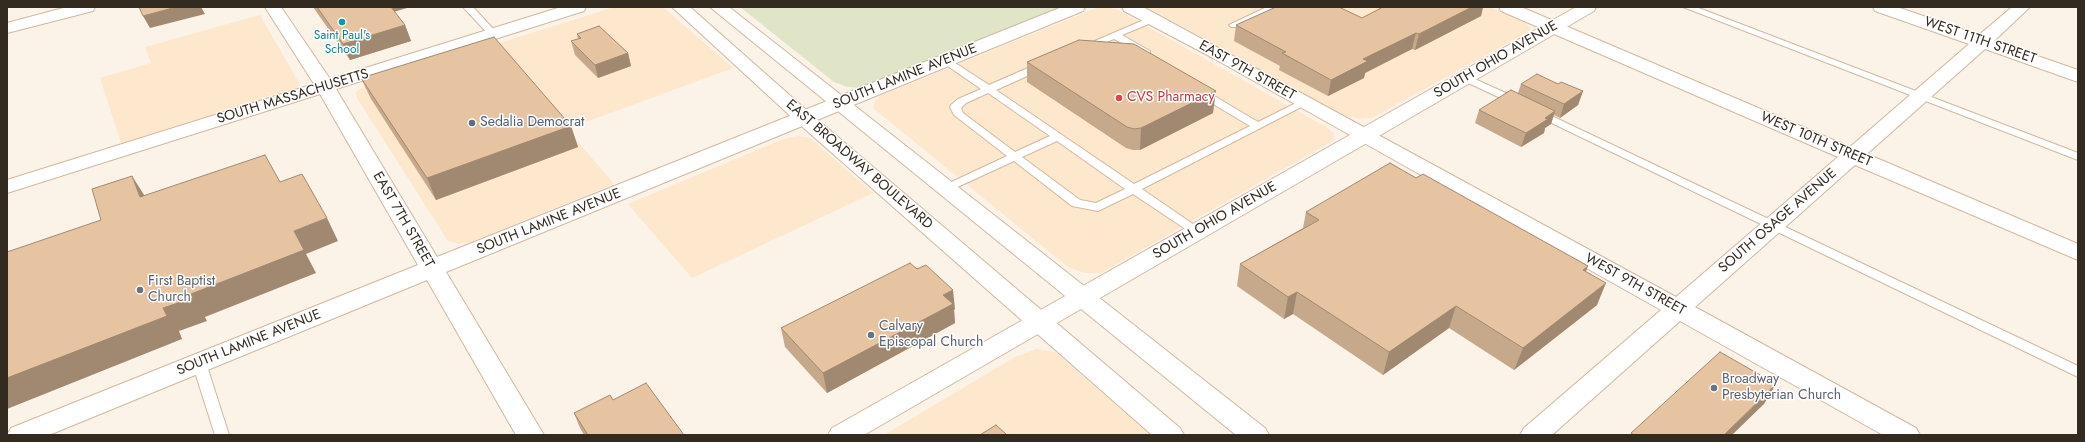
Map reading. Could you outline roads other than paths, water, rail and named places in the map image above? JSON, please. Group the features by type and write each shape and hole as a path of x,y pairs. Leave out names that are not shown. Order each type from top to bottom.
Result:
{"main road":[{"path":"7,28 84,7"},
{"name":"EAST 7TH STREET","path":"273,7 325,86 431,269 530,435"},
{"name":"SOUTH MASSACHUSETTS","path":"7,187 578,7"},
{"name":"EAST BROADWAY BOULEVARD","path":"680,7 805,119 1170,435"},
{"path":"718,7 1084,297 1255,435"},
{"name":"SOUTH LAMINE AVENUE","path":"21,435 805,119 840,103 1077,7"},
{"name":"EAST 9TH STREET","path":"1130,7 1364,136"},
{"name":"WEST 10TH STREET","path":"1507,7 2078,253"},
{"name":"SOUTH OHIO AVENUE","path":"842,435 1588,7"},
{"name":"WEST 11TH STREET","path":"1881,7 2078,76"},
{"name":"SOUTH OSAGE AVENUE","path":"1534,435 2022,7"},
{"name":"WEST 9TH STREET","path":"1364,136 1906,435"}],"lane":[{"path":"468,7 493,34"},
{"path":"1234,25 1275,7"},
{"path":"1688,7 2078,157"},
{"path":"1092,56 1076,54 1153,19"},
{"path":"1115,35 1150,55 1153,63 1138,60"},
{"path":"946,60 1196,232"},
{"path":"1052,62 962,101 955,107 959,115 1015,157 1076,202 1087,206 1098,207 1304,102"},
{"path":"1466,78 2078,372"},
{"path":"1190,86 1258,126"},
{"path":"947,188 1057,137"},
{"path":"199,363 222,435"}],"place":[{"name":"Saint Paul's School","path":"342,22"},
{"name":"CVS Pharmacy","path":"1119,98"},
{"name":"Sedalia Democrat","path":"472,123"},
{"name":"First Baptist Church","path":"140,290"},
{"name":"Calvary Episcopal Church","path":"871,335"},
{"name":"Broadway Presbyterian Church","path":"1714,388"}]}
